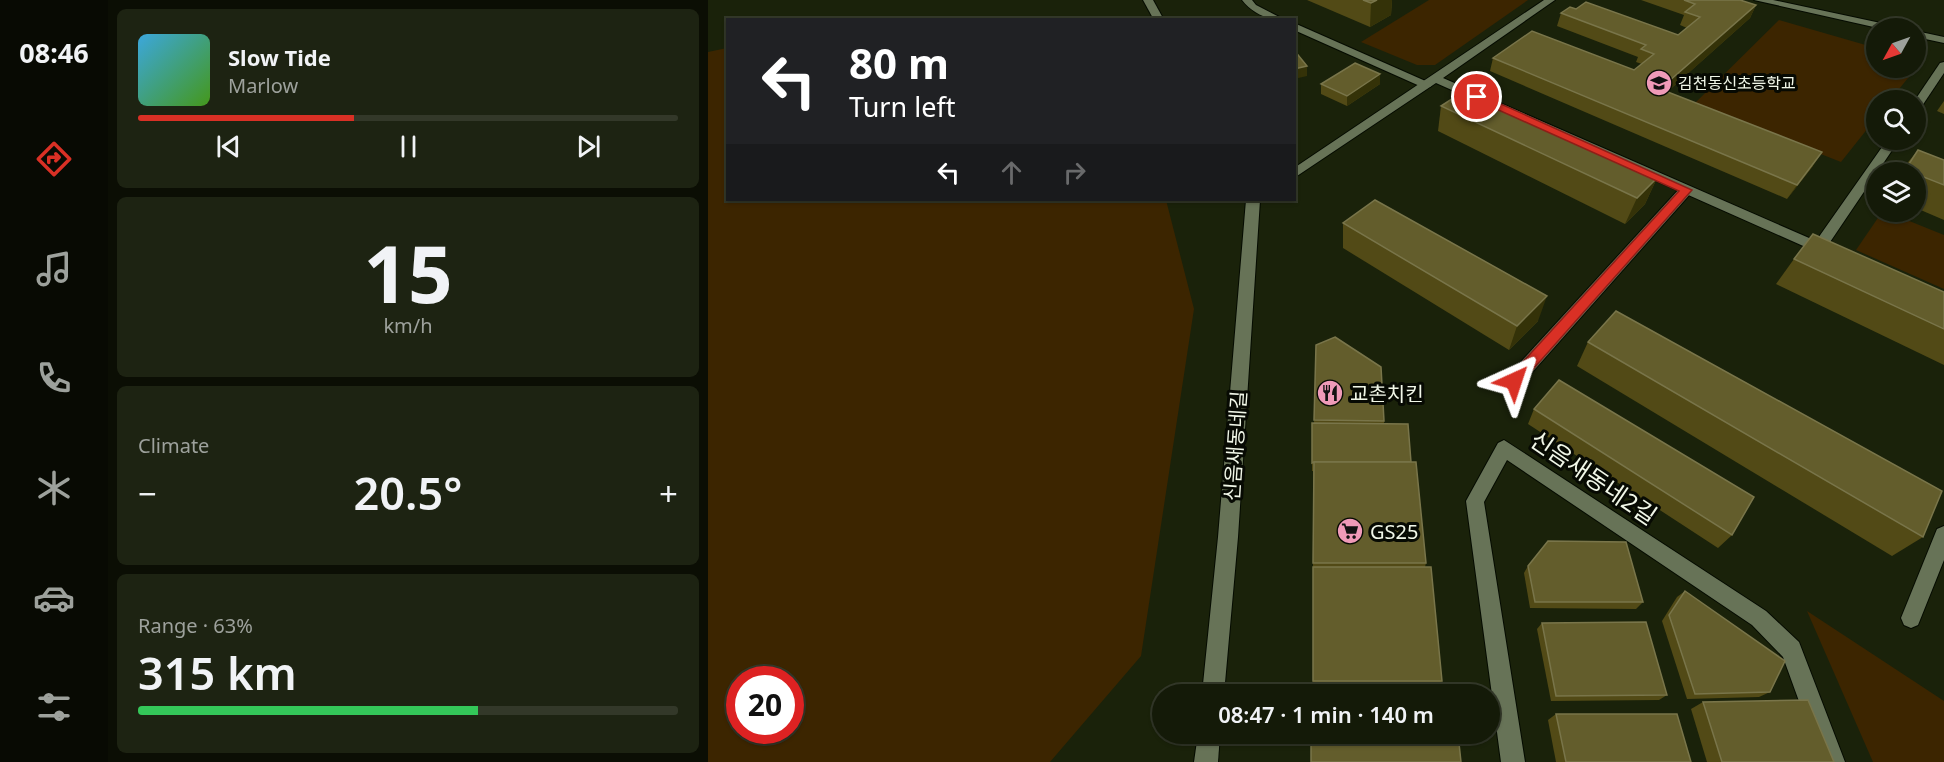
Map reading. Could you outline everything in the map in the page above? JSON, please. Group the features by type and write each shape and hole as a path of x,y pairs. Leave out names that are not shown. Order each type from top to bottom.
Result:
{"street":[{"path":"1148,0 1159,18"},
{"path":"1247,0 1253,7 1276,18"},
{"path":"1296,173 1550,0"},
{"path":"1759,0 1866,23"},
{"path":"1296,27 1824,250 1887,150"},
{"path":"1926,36 1944,40"},
{"path":"1926,91 1944,65"},
{"path":"1514,381 1686,190"},
{"name":"신음새동네길","path":"1214,684 1255,201"},
{"name":"신음새동네2길","path":"1513,762 1475,501 1504,448 1759,618 1791,650 1833,762"},
{"path":"1911,618 1944,535"},
{"path":"1206,762 1208,744"}],"shaded area":[{"path":"1429,0 1528,0 1435,65 1417,65 1361,42"},
{"path":"1779,20 1866,45 1866,78 1908,78 1898,90 1866,90 1866,131 1841,162 1694,104"},
{"path":"726,48 726,201 1166,201 1194,309 1141,656 1050,762 708,762 708,52"},
{"path":"1875,222 1912,222 1944,235 1944,289 1856,250"},
{"path":"1807,611 1944,701 1944,762 1873,762"}],"building":[{"path":"1684,0 1740,0 1756,5 1660,89 1822,152 1797,185 1493,58 1532,31 1634,70 1654,54 1641,49 1646,45 1561,13 1570,7 1576,9 1586,2 1678,35 1700,17 1685,12 1695,4"},
{"path":"1296,52 1307,66 1296,69"},
{"path":"1355,63 1380,74 1347,96 1321,84"},
{"path":"1464,91 1657,178 1637,198 1441,106"},
{"path":"1918,150 1944,160 1944,185 1926,178 1926,162 1910,162"},
{"path":"1375,200 1547,296 1517,326 1343,223"},
{"path":"1813,234 1944,292 1944,329 1794,259"},
{"path":"1616,311 1942,491 1923,537 1588,342"},
{"path":"1335,337 1381,367 1384,421 1314,420 1316,345"},
{"path":"1559,380 1754,497 1732,535 1534,409"},
{"path":"1312,423 1408,424 1411,462 1312,463"},
{"path":"1314,462 1416,462 1426,563 1313,563"},
{"path":"1548,541 1626,542 1643,602 1535,602 1528,566"},
{"path":"1313,567 1431,567 1442,681 1313,681"},
{"path":"1685,591 1785,661 1770,692 1695,694 1669,615"},
{"path":"1646,622 1667,695 1556,696 1542,623"},
{"path":"1808,700 1834,762 1722,762 1703,702"},
{"path":"1556,714 1677,714 1691,762 1566,762"},
{"path":"1311,744 1459,744 1461,762 1311,762"}],"place":[{"name":"김천동신초등학교","path":"1659,83"},
{"name":"교촌치킨","path":"1330,393"},
{"name":"GS25","path":"1350,531"}],"route":[{"path":"1477,97 1686,190 1514,381"}]}
